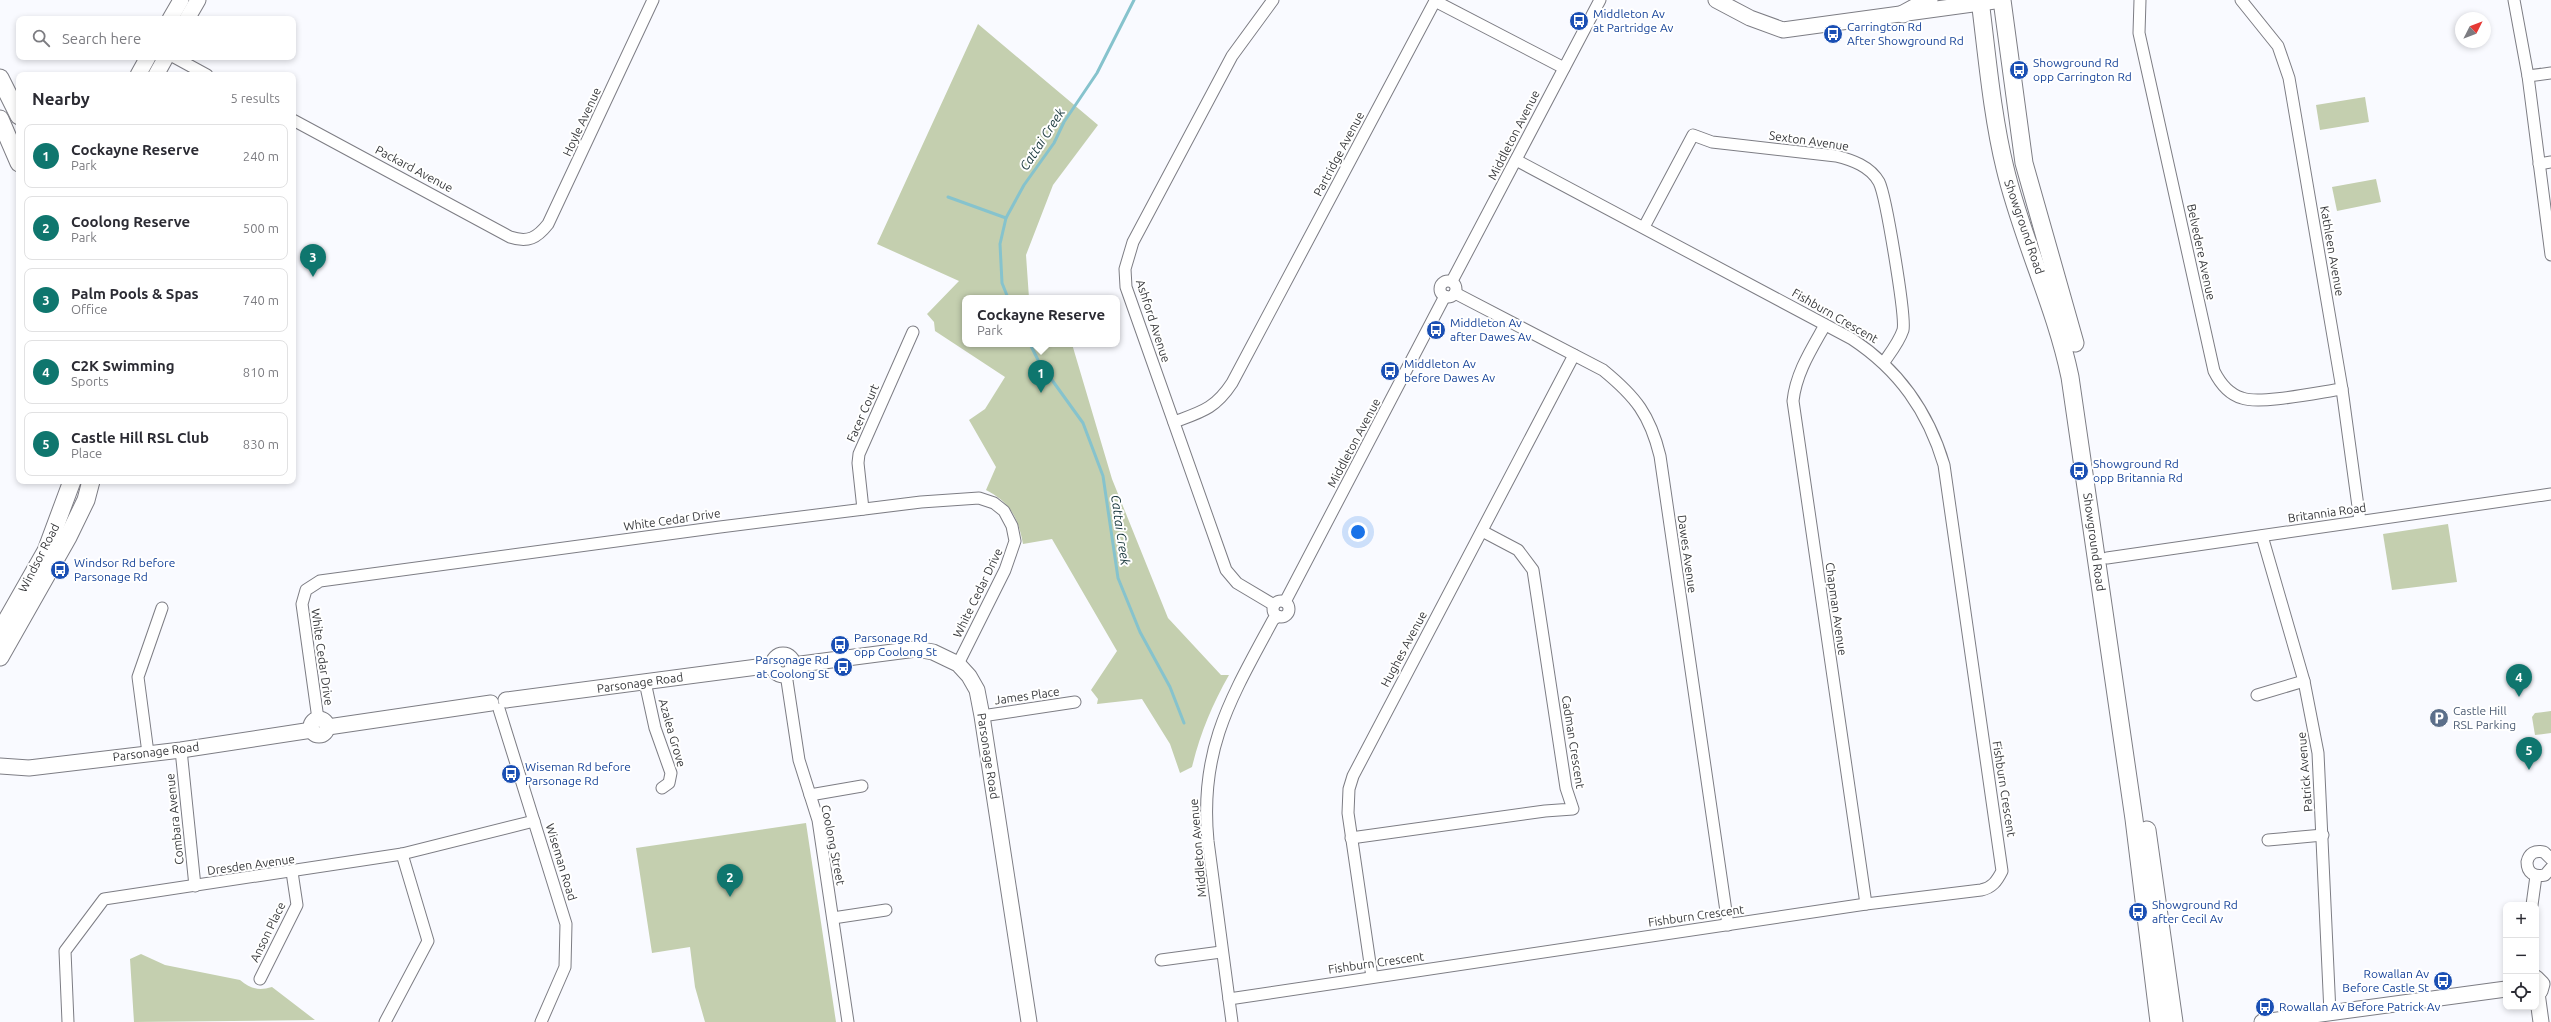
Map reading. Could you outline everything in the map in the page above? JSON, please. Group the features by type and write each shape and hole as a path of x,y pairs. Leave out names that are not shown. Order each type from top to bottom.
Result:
{"main road":[{"path":"1903,14 1929,0"},
{"name":"Showground Road","path":"2002,0 2024,163 2074,341 2174,1022"},
{"name":"Showground Road","path":"1980,2 2005,168 2016,208 2052,306 2070,377 2134,819 2159,1022"},
{"path":"0,78 16,110"},
{"path":"0,119 16,156"},
{"name":"Windsor Road","path":"0,632 46,551 71,484"},
{"name":"Windsor Road","path":"0,657 68,537 86,500 90,484"}],"street":[{"path":"172,16 181,0"},
{"path":"190,16 198,0"},
{"name":"Hoyle Avenue","path":"522,241 532,239 548,224 652,0"},
{"name":"Ashford Avenue","path":"1273,0 1232,56 1128,255 1125,269 1126,287 1226,570 1237,583 1276,610"},
{"name":"Partridge Avenue","path":"1174,422 1208,410 1221,399 1232,383 1435,0 1564,68"},
{"name":"Middleton Avenue","path":"1232,1022 1221,952 1205,814 1210,757 1227,708 1273,620 1278,601 1285,602 1450,294 1456,286 1452,281 1600,0"},
{"path":"1716,0 1750,18 1783,30 2002,0"},
{"name":"Belvedere Avenue","path":"2140,0 2139,33 2214,371 2219,381 2234,395 2253,400 2342,389"},
{"name":"Kathleen Avenue","path":"2241,0 2278,46 2289,78 2342,389 2360,521"},
{"path":"2514,0 2528,76 2551,255"},
{"path":"140,72 146,60"},
{"path":"158,72 164,60"},
{"path":"180,60 202,72"},
{"path":"2528,76 2551,73"},
{"name":"Packard Avenue","path":"296,122 522,241"},
{"name":"Sexton Avenue","path":"1644,227 1693,135 1712,142 1836,156 1854,160 1868,170 1879,182 1886,210 1902,310 1903,329 1884,362"},
{"name":"Fishburn Crescent","path":"1229,999 1866,904 1988,889 1996,881 2002,870 1944,465 1927,419 1898,377 1884,362 1852,339 1516,160"},
{"path":"2539,164 2551,162"},
{"name":"Dawes Avenue","path":"1450,294 1603,370 1623,386 1639,406 1654,429 1661,464 1728,925"},
{"name":"Chapman Avenue","path":"1825,325 1801,369 1795,384 1793,401 1866,904"},
{"name":"Facer Court","path":"863,509 858,463 859,454 913,332"},
{"name":"Hughes Avenue","path":"1372,977 1352,838 1348,799 1353,776 1574,356"},
{"name":"Britannia Road","path":"2107,558 2551,494"},
{"name":"White Cedar Drive","path":"319,725 302,604 306,590 320,581 863,509 967,497 987,500 1004,511 1012,526 1014,547 958,664"},
{"name":"Cadman Crescent","path":"1352,838 1545,811 1573,809 1566,788 1533,570 1518,550 1482,531"},
{"name":"Patrick Avenue","path":"2262,536 2304,681 2318,753 2323,835 2330,1013"},
{"path":"148,753 138,677 162,608"},
{"name":"Parsonage Road","path":"0,766 29,768 181,750 319,725 499,704 645,682 773,665 778,673 790,669 916,649 933,652 958,664 974,683 982,716 1029,1022"},
{"name":"Coolong Street","path":"790,669 799,760 818,820 848,1022"},
{"path":"2257,695 2304,681"},
{"name":"Azalea Grove","path":"645,682 655,728 671,773 669,783 662,788"},
{"name":"James Place","path":"982,716 1075,702"},
{"name":"Wiseman Road","path":"499,704 565,918 567,933 564,972 541,1022"},
{"name":"Combara Avenue","path":"181,750 195,886"},
{"path":"810,795 862,786"},
{"name":"Dresden Avenue","path":"68,1022 65,951 104,899 292,872 402,854 534,821"},
{"path":"2268,840 2323,835"},
{"path":"2551,859 2544,852 2531,854 2527,862 2527,868 2536,876 2545,875 2551,868"},
{"path":"385,1022 428,941 402,854"},
{"name":"Anson Place","path":"260,979 297,906 292,872"},
{"path":"2532,902 2536,876"},
{"path":"833,918 886,910"},
{"path":"1161,960 1221,952"},
{"path":"2262,1022 2503,989"},
{"path":"2539,1008 2541,1022"}],"green space":[{"path":"978,24 1098,125 1053,185 1026,255 1029,295 962,295 962,347 1073,347 1112,479 1168,618 1221,675 1229,675 1207,720 1192,767 1180,773 1170,744 1142,699 1097,704 1098,699 1091,690 1117,651 1052,539 1023,544 1019,526 1012,512 1002,500 986,490 996,467 969,420 985,409 1005,377 935,331 934,322 927,314 959,281 877,244"},
{"path":"2365,97 2369,122 2320,130 2316,105"},
{"path":"2376,179 2381,202 2337,211 2332,187"},
{"path":"2448,524 2457,582 2392,590 2383,534"},
{"path":"2551,711 2551,733 2535,735 2532,717 2535,713"},
{"path":"806,823 836,1022 705,1022 695,987 690,947 652,953 636,848"},
{"path":"141,954 165,965 240,980 255,988 263,989 272,987 315,1020 134,1022 130,959"}],"waterway":[{"name":"Cattai Creek","path":"1007,295 1002,283 1000,244 1006,218 1024,185 1054,143 1064,122 1097,73 1134,0"},
{"path":"948,197 1006,218"},
{"name":"Cattai Creek","path":"1032,347 1039,362 1083,423 1103,476 1118,578 1140,632 1170,687 1184,723"}],"place":[{"name":"Middleton Av at Partridge Av","path":"1579,21"},
{"name":"Carrington Rd After Showground Rd","path":"1833,34"},
{"name":"Showground Rd opp Carrington Rd","path":"2019,70"},
{"name":"Palm Pools & Spas","path":"313,277"},
{"name":"Middleton Av after Dawes Av","path":"1436,330"},
{"name":"Middleton Av before Dawes Av","path":"1390,371"},
{"name":"Cockayne Reserve","path":"1041,393"},
{"name":"Showground Rd opp Britannia Rd","path":"2079,471"},
{"name":"Windsor Rd before Parsonage Rd","path":"60,570"},
{"name":"Parsonage Rd opp Coolong St","path":"840,645"},
{"name":"Parsonage Rd at Coolong St","path":"843,667"},
{"name":"C2K Swimming","path":"2519,697"},
{"name":"Castle Hill RSL Parking","path":"2439,718"},
{"name":"Castle Hill RSL Club","path":"2529,770"},
{"name":"Wiseman Rd before Parsonage Rd","path":"511,774"},
{"name":"Coolong Reserve","path":"730,897"},
{"name":"Showground Rd after Cecil Av","path":"2138,912"},
{"name":"Rowallan Av Before Castle St","path":"2443,981"},
{"name":"Rowallan Av Before Patrick Av","path":"2265,1007"}]}
